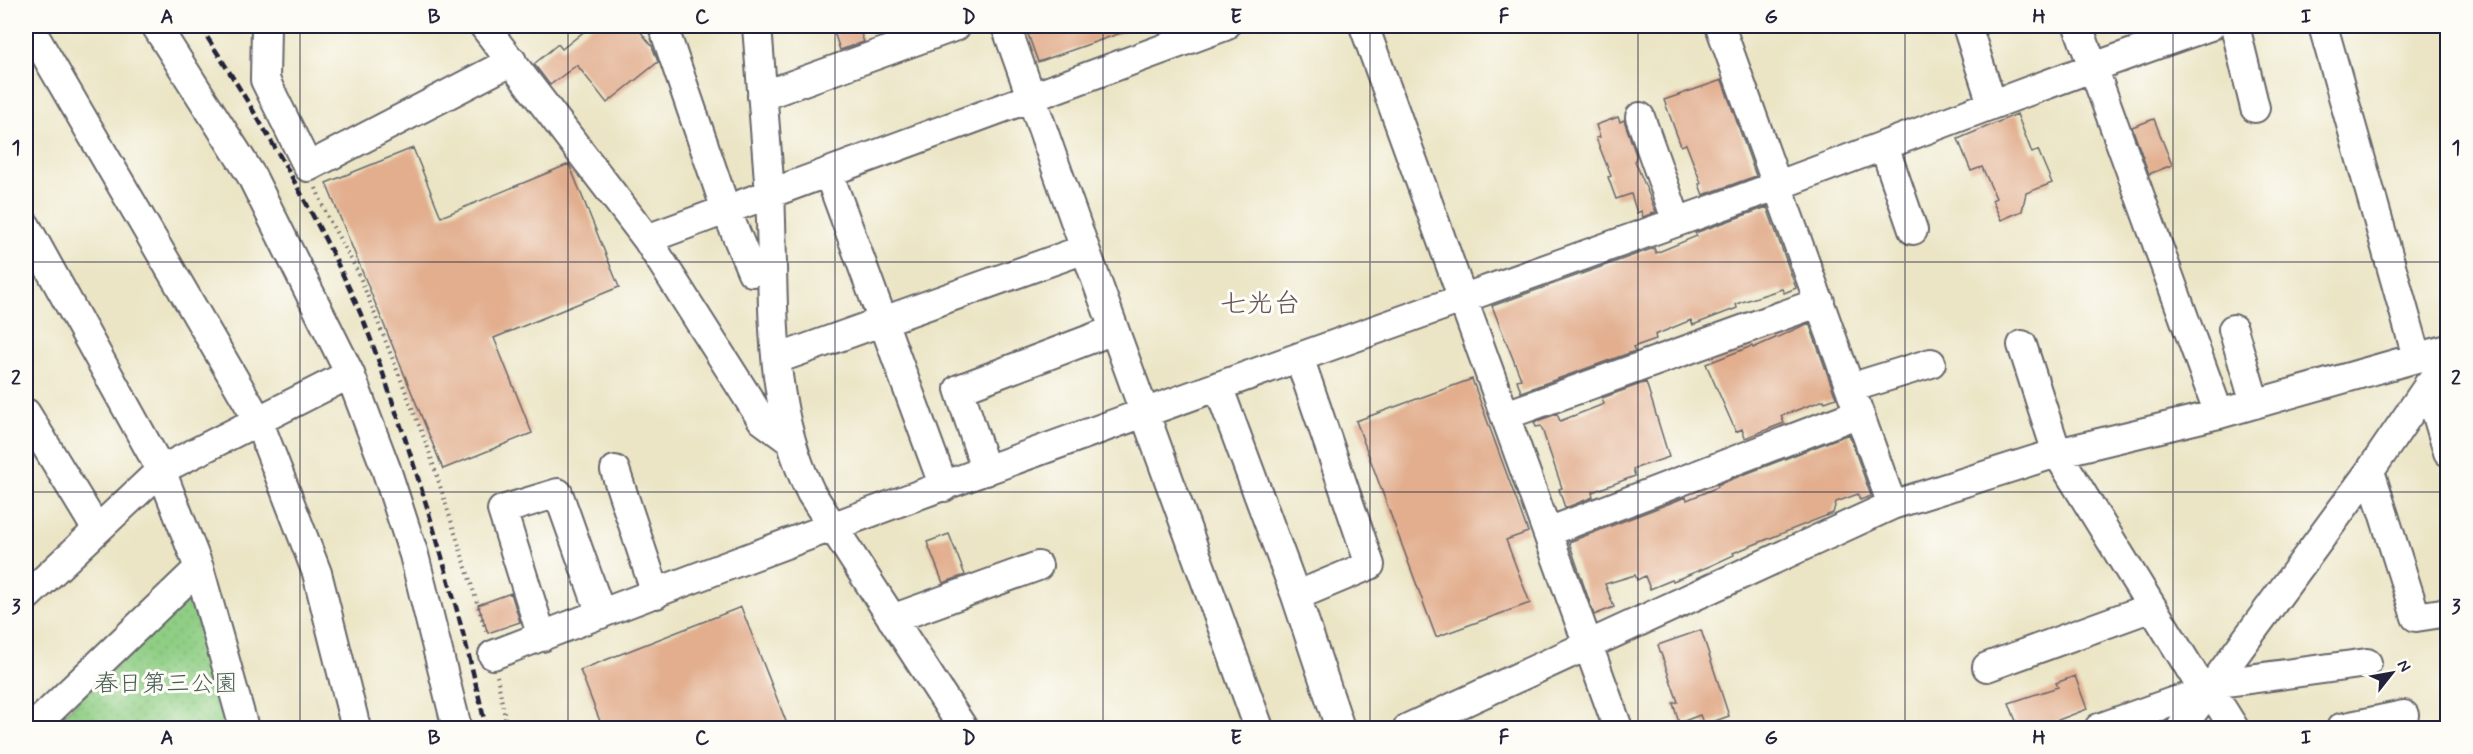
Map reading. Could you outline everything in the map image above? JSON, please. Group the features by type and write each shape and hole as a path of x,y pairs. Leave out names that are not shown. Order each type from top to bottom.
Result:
{"street":[{"path":"156,26 251,175 350,374 386,469 414,555 457,729"},
{"path":"266,26 265,80 308,167 512,61"},
{"path":"484,26 647,239 762,420 789,440"},
{"path":"663,26 726,210 752,272"},
{"path":"757,26 770,194 779,389 789,440 797,466 832,528 963,729"},
{"path":"762,96 956,26"},
{"path":"1006,26 1084,249 1259,729"},
{"path":"647,239 1031,95 1225,26"},
{"path":"1364,26 1618,729"},
{"path":"1720,26 1892,506"},
{"path":"1967,26 1992,104"},
{"path":"2078,26 2219,414"},
{"path":"494,655 1144,412 1779,186 2093,66 2180,30 2210,26"},
{"path":"2235,26 2255,108"},
{"path":"2323,26 2417,357"},
{"path":"36,34 258,420 317,573 357,729"},
{"path":"1640,117 1677,222"},
{"path":"1884,146 1913,230"},
{"path":"828,172 944,487"},
{"path":"26,226 161,470 199,568 244,729"},
{"path":"777,359 1084,249"},
{"path":"1506,415 1820,302"},
{"path":"2233,329 2255,404"},
{"path":"986,471 959,389 1114,330"},
{"path":"2022,345 2057,453 2152,607 2234,729"},
{"path":"1408,729 1892,506 2057,453 2219,414 2448,349"},
{"path":"1296,596 1370,565 1299,357"},
{"path":"2181,729 2208,688 2370,471 2448,357"},
{"path":"1548,532 1855,400 1931,363"},
{"path":"26,597 161,470 350,374"},
{"path":"1218,386 1296,596 1340,729"},
{"path":"2428,386 2448,452"},
{"path":"743,390 756,394 772,393 779,389"},
{"path":"26,413 97,530"},
{"path":"615,470 656,594"},
{"path":"2370,471 2416,617 2448,612"},
{"path":"542,637 502,510 558,493 601,614"},
{"path":"892,619 1038,566"},
{"path":"32,729 199,568"},
{"path":"1987,667 2152,607"},
{"path":"2099,729 2208,688 2367,663"},
{"path":"2341,729 2404,715"}],"path":[{"path":"308,167 327,216 358,272 428,448 494,655 507,729"}],"green space":[{"name":"春日第三公園","path":"191,597 227,728 49,728"}],"building":[{"path":"591,26 636,26 652,46 658,62 607,103 577,65 550,85 534,64 558,44 562,49"},
{"path":"832,26 858,26 864,42 840,50"},
{"path":"1025,26 1134,26 1135,28 1038,62"},
{"path":"1722,80 1756,176 1703,195 1699,184 1701,183 1686,144 1681,146 1664,100"},
{"path":"2017,114 2032,153 2038,150 2052,183 2026,193 2022,211 2001,220 1992,200 1996,198 1982,167 1971,171 1958,139"},
{"path":"1618,117 1620,122 1624,120 1636,155 1635,161 1656,212 1643,217 1641,211 1637,213 1631,194 1616,199 1608,177 1611,176 1596,138 1600,137 1596,125"},
{"path":"2154,119 2172,165 2149,174 2132,127"},
{"path":"413,148 441,217 569,164 619,287 494,338 532,433 443,469 326,183"},
{"path":"1767,207 1796,288 1784,293 1782,289 1736,304 1737,308 1693,325 1691,320 1655,335 1656,339 1633,347 1635,351 1521,392 1517,380 1521,379 1492,306 1654,248 1656,253 1697,236 1695,233"},
{"path":"1809,323 1836,398 1825,402 1824,400 1781,416 1784,423 1745,438 1742,429 1736,432 1706,364 1752,346 1753,348"},
{"path":"1472,379 1528,532 1506,540 1530,603 1436,637 1356,421"},
{"path":"1646,382 1669,457 1633,469 1635,476 1592,492 1593,497 1565,508 1559,489 1562,488 1541,426 1536,427 1534,422 1557,414 1560,421 1604,404 1602,398"},
{"path":"1849,434 1871,496 1860,500 1858,494 1836,502 1833,513 1650,589 1645,576 1637,580 1635,575 1605,584 1614,607 1594,615 1569,542 1686,497 1687,500 1718,487 1717,485"},
{"path":"949,534 965,575 943,583 927,542"},
{"path":"511,593 520,622 488,633 478,605"},
{"path":"741,607 789,729 603,729 580,670"},
{"path":"1701,630 1729,716 1704,725 1700,715 1679,723 1673,703 1678,702 1658,645"},
{"path":"2075,676 2087,709 2035,729 2019,729 2009,703 2058,687 2056,683"}],"railway":[{"path":"200,26 241,90 298,188 350,290 365,325 404,435 438,544 459,617 486,728"}],"district":[{"name":"七光台","path":"1260,303"}]}
